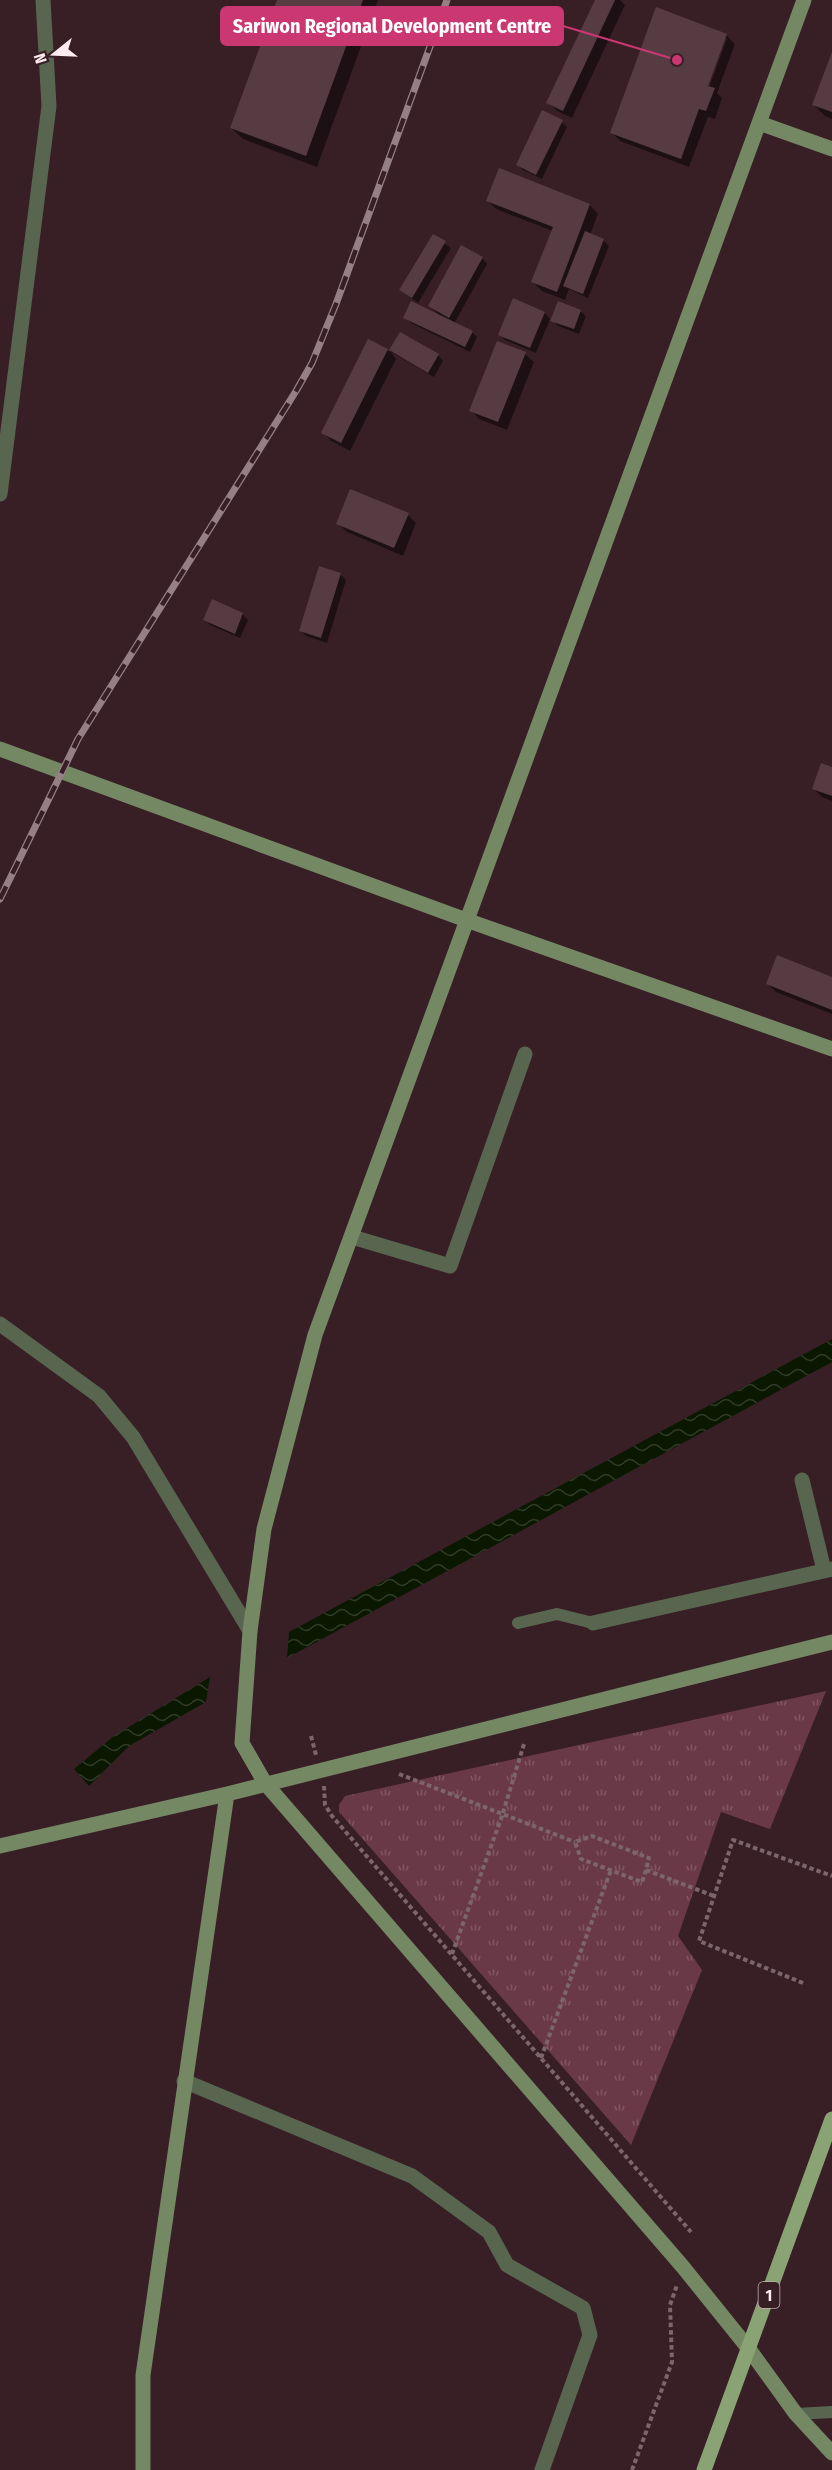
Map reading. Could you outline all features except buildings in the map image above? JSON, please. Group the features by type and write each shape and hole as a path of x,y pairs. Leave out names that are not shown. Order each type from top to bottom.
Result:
{"main road":[{"path":"804,0 469,921 315,1335 264,1529 250,1630 242,1743 265,1783 683,2267 749,2349 796,2414 832,2453"},
{"path":"759,123 832,149"},
{"path":"0,749 469,921 832,1049"},
{"path":"0,1846 227,1794 832,1642"},
{"path":"143,2470 143,2375 227,1794"},
{"name":"1","path":"704,2470 832,2119"}],"street":[{"path":"0,494 49,106 43,0"},
{"path":"352,1237 450,1266 525,1054"},
{"path":"0,1324 99,1396 133,1437 250,1630"},
{"path":"593,1623 828,1569 802,1480"},
{"path":"184,2081 412,2176 489,2232 507,2265 583,2308 590,2335 542,2470"}],"lane":[{"path":"518,1623 557,1614 593,1623"},
{"path":"796,2414 832,2412"}],"path":[{"path":"311,1736 324,1783 325,1805 332,1816 691,2232"},
{"path":"452,1954 502,1816 524,1744"},
{"path":"399,1774 502,1816 575,1842 592,1836 649,1858 642,1882 581,1859 575,1842"},
{"path":"803,1983 699,1941 733,1840 832,1875"},
{"path":"541,2058 611,1870"},
{"path":"646,1870 714,1896"},
{"path":"632,2470 672,2362 670,2305 683,2267"}],"green space":[{"path":"826,1691 770,1829 721,1812 678,1936 702,1970 631,2145 339,1812 339,1805 345,1796"}],"water":[{"path":"832,1339 832,1362 287,1658 289,1632"},
{"path":"210,1677 206,1702 129,1746 89,1786 74,1769 114,1736"}],"railway":[{"path":"0,899 78,739 312,363 336,304 447,0"}],"place":[{"name":"Sariwon Regional Development Centre","path":"677,60"}]}
